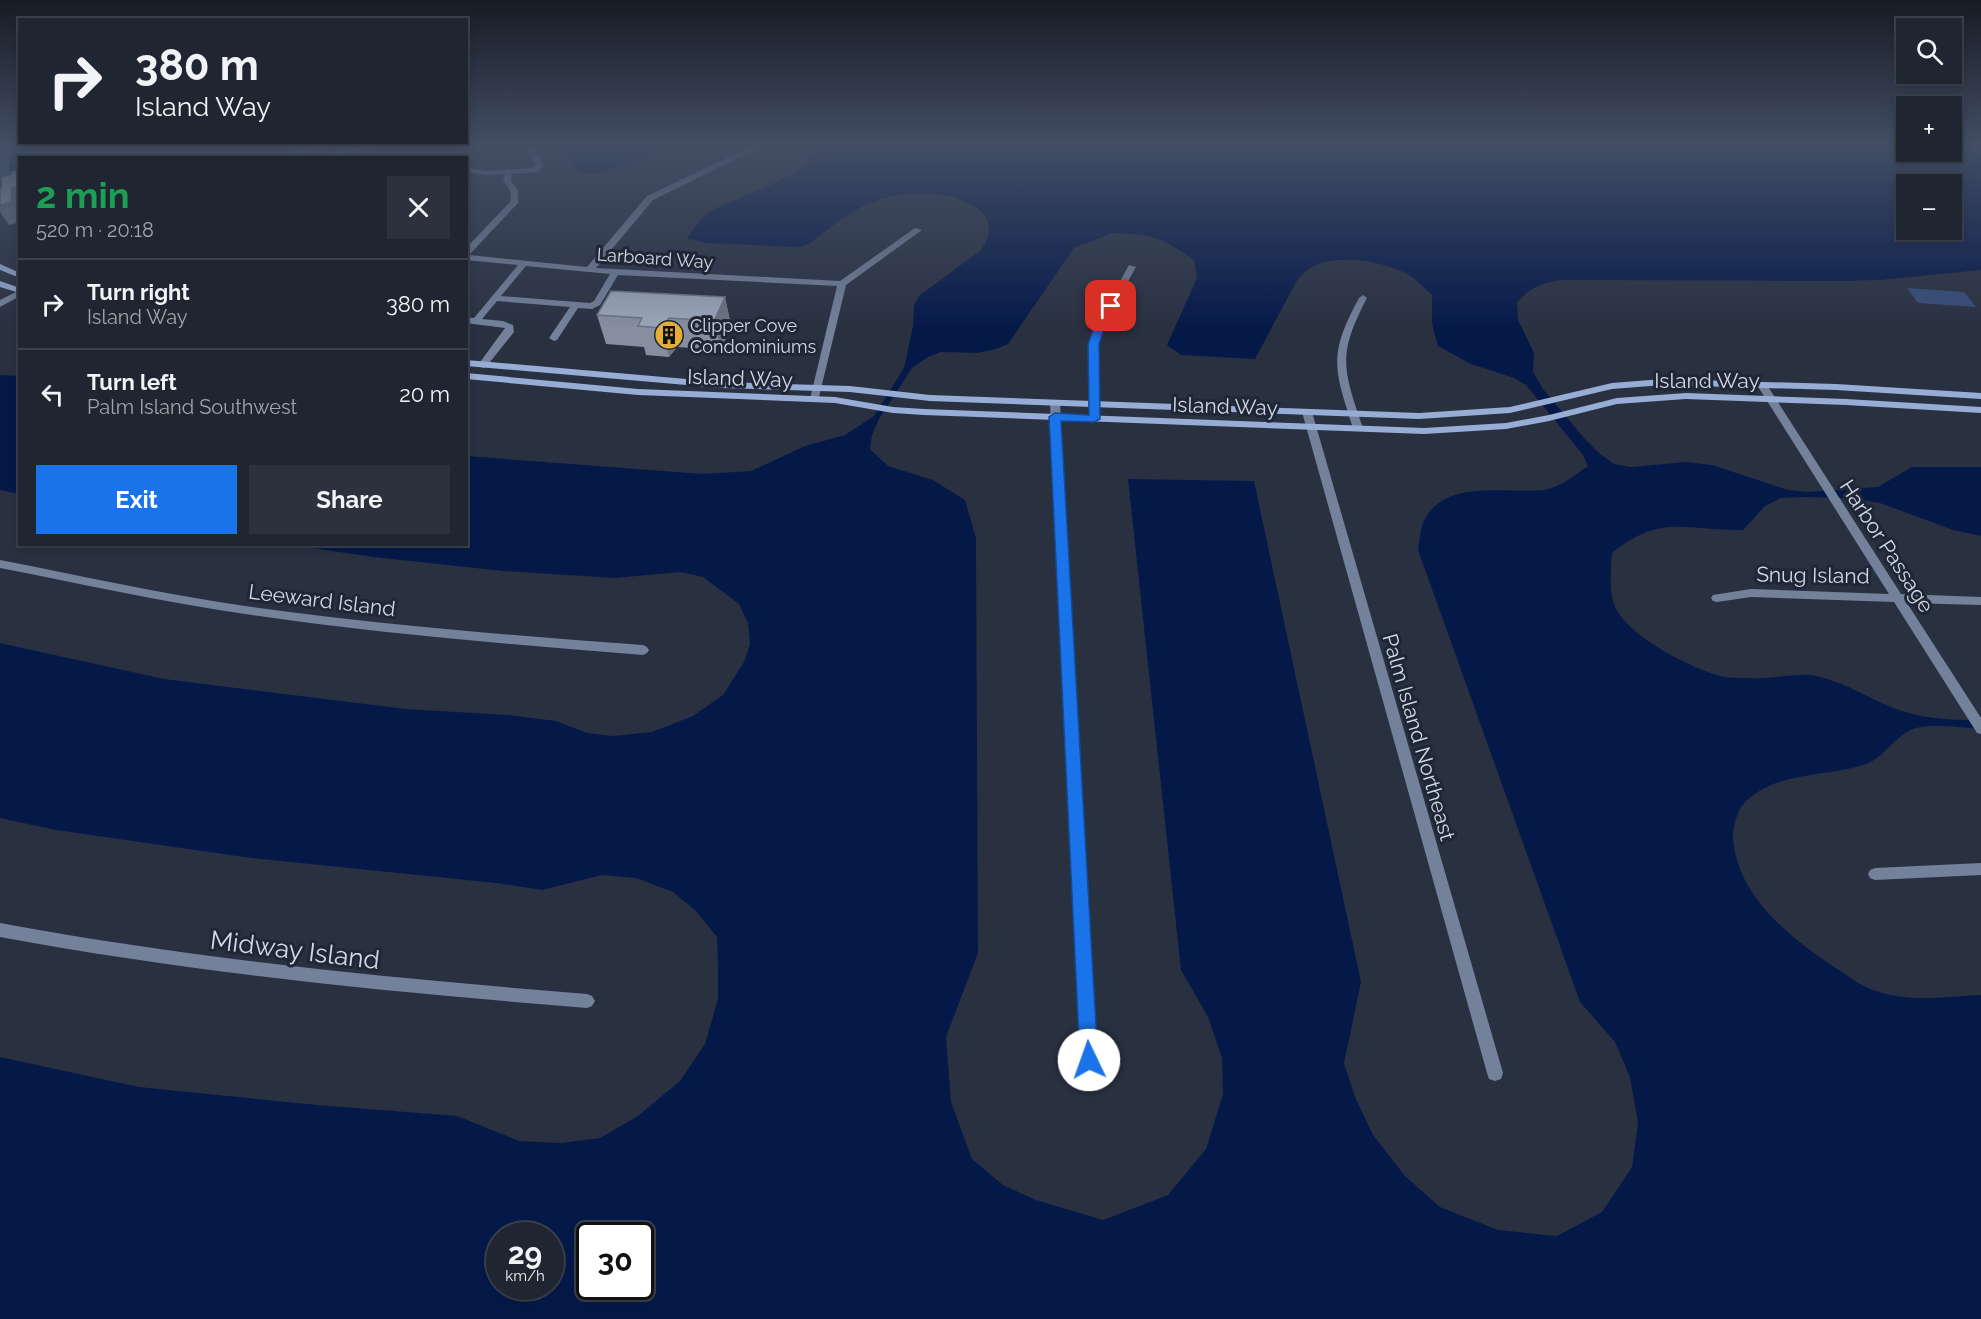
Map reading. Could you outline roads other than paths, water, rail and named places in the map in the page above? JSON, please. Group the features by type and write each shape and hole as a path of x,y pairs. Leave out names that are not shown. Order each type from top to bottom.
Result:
{"street":[{"path":"468,253 511,207"},
{"path":"589,270 643,207"},
{"path":"815,399 842,284 918,230"},
{"name":"Larboard Way","path":"468,255 523,264 615,273 842,284"},
{"path":"471,320 495,298 523,264"},
{"path":"0,267 18,275"},
{"path":"1094,419 1094,344 1100,325 1132,267"},
{"path":"495,298 592,306 597,303 615,273"},
{"path":"0,284 18,291"},
{"path":"0,304 18,293"},
{"path":"1358,428 1343,374 1341,356 1344,340 1363,298"},
{"path":"554,338 575,306"},
{"path":"471,320 510,327 509,332 483,365"},
{"name":"Island Way","path":"468,363 721,385 818,387 902,396 1307,412 1469,414 1510,410 1612,386 1638,384 1762,385 1981,396"},
{"path":"555,385 563,373"},
{"name":"Island Way","path":"468,376 706,396 815,399 893,410 1311,427 1474,429 1549,418 1617,401 1686,396 1769,398 1981,410"},
{"name":"Harbor Passage","path":"1762,385 1981,729"},
{"path":"1055,402 1089,1060"},
{"name":"Palm Island Northeast","path":"1307,412 1495,1072"},
{"name":"Leeward Island","path":"0,564 112,587 266,613 376,627 643,650"},
{"name":"Snug Island","path":"1717,598 1750,593 1981,601"},
{"path":"1875,874 1981,869"},
{"name":"Midway Island","path":"0,930 50,940 215,965 387,985 586,1001"}],"place":[{"name":"Clipper Cove Condominiums","path":"669,335"}]}
